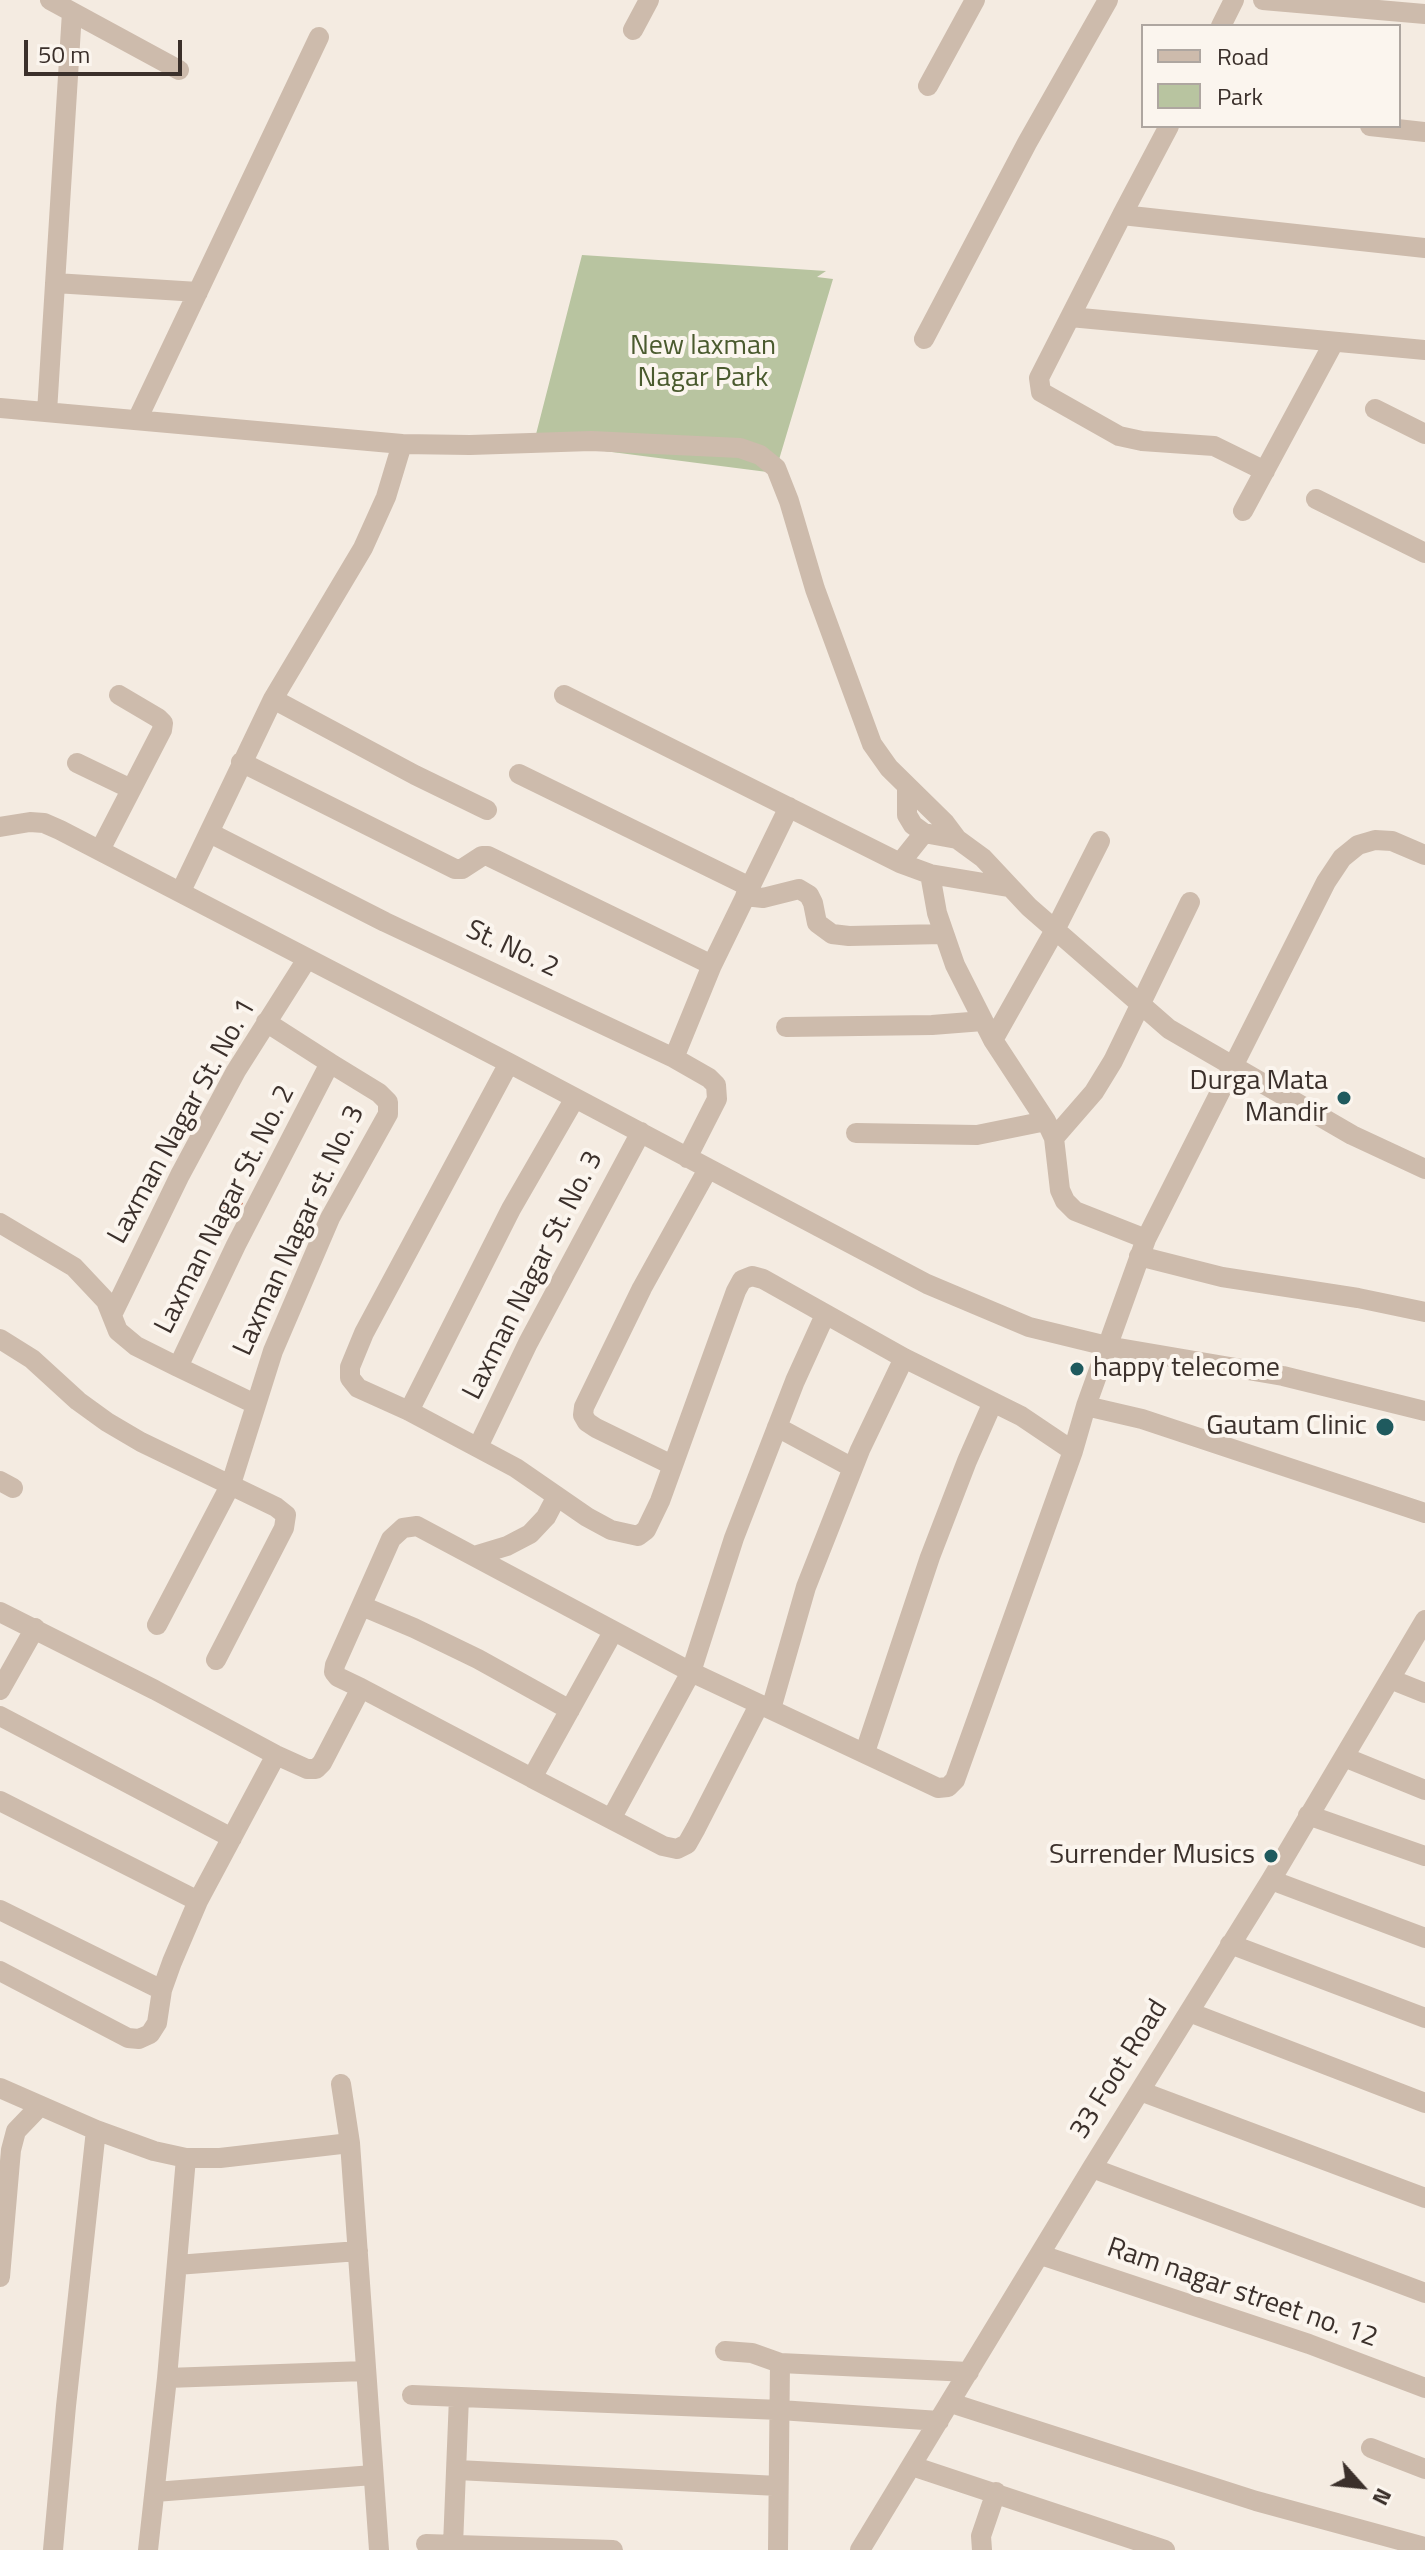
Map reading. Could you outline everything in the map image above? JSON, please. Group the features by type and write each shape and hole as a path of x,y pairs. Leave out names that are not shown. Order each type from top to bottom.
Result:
{"street":[{"path":"50,0 179,70"},
{"path":"633,30 649,0"},
{"path":"928,86 975,0"},
{"path":"924,339 1027,143 1108,0"},
{"path":"1222,24 1234,0"},
{"path":"1263,0 1425,14"},
{"path":"47,412 72,12"},
{"path":"137,420 319,37"},
{"path":"1168,128 1039,378 1041,392 1119,436 1142,441 1214,446 1265,471"},
{"path":"1388,128 1425,132"},
{"path":"1122,215 1425,248"},
{"path":"55,283 198,292"},
{"path":"1070,317 1425,350"},
{"path":"1243,511 1334,342"},
{"path":"0,408 402,444 591,441 740,448 760,455 776,468 815,589 872,744 889,768 945,823 957,839 983,858 1008,887 1169,1029 1352,1135 1425,1169"},
{"path":"1375,409 1425,434"},
{"path":"181,891 241,762 292,663 363,548 386,497 402,444"},
{"path":"1316,499 1425,553"},
{"path":"100,850 163,723 119,695"},
{"path":"564,695 900,863 930,874 1008,887"},
{"path":"273,699 487,810"},
{"path":"241,762 455,869 462,869 482,856 488,856 712,965"},
{"path":"77,763 131,789"},
{"path":"519,774 748,892 763,898 799,889 809,895 817,923 832,934 943,934"},
{"path":"907,786 907,815 913,825 924,833 957,839"},
{"path":"674,1058 712,965 789,807"},
{"path":"0,827 44,823 100,850 927,1284 1029,1327 1107,1346 1283,1376 1425,1411"},
{"name":"St. No. 2","path":"210,833 385,922 674,1058 709,1078 718,1092 687,1158"},
{"path":"900,863 924,833"},
{"path":"904,1358 853,1468 806,1587 765,1707 687,1844 677,1849 663,1846 334,1672 391,1539 403,1528 417,1526 691,1672 765,1707 865,1752 938,1788 948,1787 955,1780 1142,1248 1326,882 1342,858 1358,845 1375,840 1392,841 1425,855"},
{"path":"993,1040 1055,930 1100,841"},
{"path":"930,874 943,934 993,1040 1050,1130 1060,1190 1075,1211 1142,1248 1222,1277 1358,1298 1425,1312"},
{"path":"856,1133 977,1135 1050,1130 1094,1092 1113,1061 1190,902"},
{"name":"Laxman Nagar St. No. 1","path":"112,1315 180,1175 266,1022 307,959"},
{"path":"786,1027 932,1025 983,1021"},
{"name":"Laxman Nagar St. No. 2","path":"0,1223 74,1267 106,1301 118,1331 136,1346 178,1367 236,1245 330,1063 266,1022"},
{"name":"Laxman Nagar st. No. 3","path":"157,1625 231,1484 273,1351 330,1218 388,1114 388,1102 379,1093 330,1063"},
{"path":"509,1063 364,1333 350,1367 350,1378 358,1388 409,1411 516,1468 611,1530 638,1536 646,1530 690,1422 720,1329 742,1280 752,1276 763,1279 904,1358 1021,1416 1073,1451"},
{"path":"409,1411 511,1209 575,1098"},
{"name":"Laxman Nagar St. No. 3","path":"478,1447 528,1343 641,1132"},
{"path":"672,1465 596,1428 583,1415 584,1407 642,1288 708,1169"},
{"path":"611,1819 691,1672 734,1538 825,1315"},
{"path":"0,1339 32,1359 78,1401 107,1422 141,1442 276,1507 286,1515 284,1528 216,1660"},
{"name":"Laxman Nagar st. No. 3","path":"178,1367 255,1404"},
{"path":"865,1752 935,1544 993,1402"},
{"path":"1086,1406 1142,1419 1425,1513"},
{"path":"777,1427 853,1468"},
{"path":"474,1556 507,1546 530,1534 546,1517 557,1496"},
{"path":"362,1606 478,1659 570,1710"},
{"path":"0,1612 298,1766 316,1769 322,1763 361,1688"},
{"name":"33 Foot Road","path":"860,2550 1271,1880 1425,1620"},
{"path":"0,1690 35,1628"},
{"path":"532,1778 613,1632"},
{"path":"1390,1679 1425,1693"},
{"path":"0,1716 232,1838"},
{"path":"0,1971 128,2038 139,2039 150,2034 157,2023 162,1990 198,1901 276,1755"},
{"path":"1344,1757 1425,1790"},
{"path":"0,1801 198,1901"},
{"path":"1308,1815 1425,1856"},
{"path":"1271,1880 1425,1938"},
{"path":"0,1910 162,1990"},
{"path":"1230,1944 1425,2018"},
{"path":"1189,2012 1425,2103"},
{"path":"341,2084 350,2143 379,2550"},
{"path":"0,2088 96,2130 154,2151 186,2158 220,2158 350,2143"},
{"path":"1140,2091 1425,2198"},
{"path":"0,2277 11,2150 8,2132 40,2106"},
{"path":"53,2550 96,2130"},
{"path":"148,2550 186,2158"},
{"path":"1092,2168 1425,2293"},
{"path":"177,2265 358,2251"},
{"name":"Ram nagar street no. 12","path":"1041,2255 1309,2344 1425,2388"},
{"path":"725,2351 752,2353 780,2363 969,2372"},
{"path":"778,2550 780,2363"},
{"path":"167,2378 365,2371"},
{"path":"412,2395 780,2410 939,2421"},
{"path":"453,2545 459,2397"},
{"path":"951,2403 1402,2546 1425,2547"},
{"path":"1371,2448 1425,2469"},
{"path":"912,2466 1165,2550"},
{"path":"457,2470 778,2486"},
{"path":"155,2492 373,2475"},
{"path":"982,2550 981,2536 996,2492"},
{"path":"426,2544 613,2550"}],"green space":[{"name":"New laxman Nagar Park","path":"582,255 826,271 817,277 833,279 775,473 534,442"}],"building":[{"path":"226,1195 243,1203 234,1220 218,1212"}],"place":[{"name":"Durga Mata Mandir","path":"1344,1098"},
{"name":"happy telecome","path":"1077,1369"},
{"name":"Gautam Clinic","path":"1385,1427"},
{"name":"Surrender Musics","path":"1271,1856"}]}
